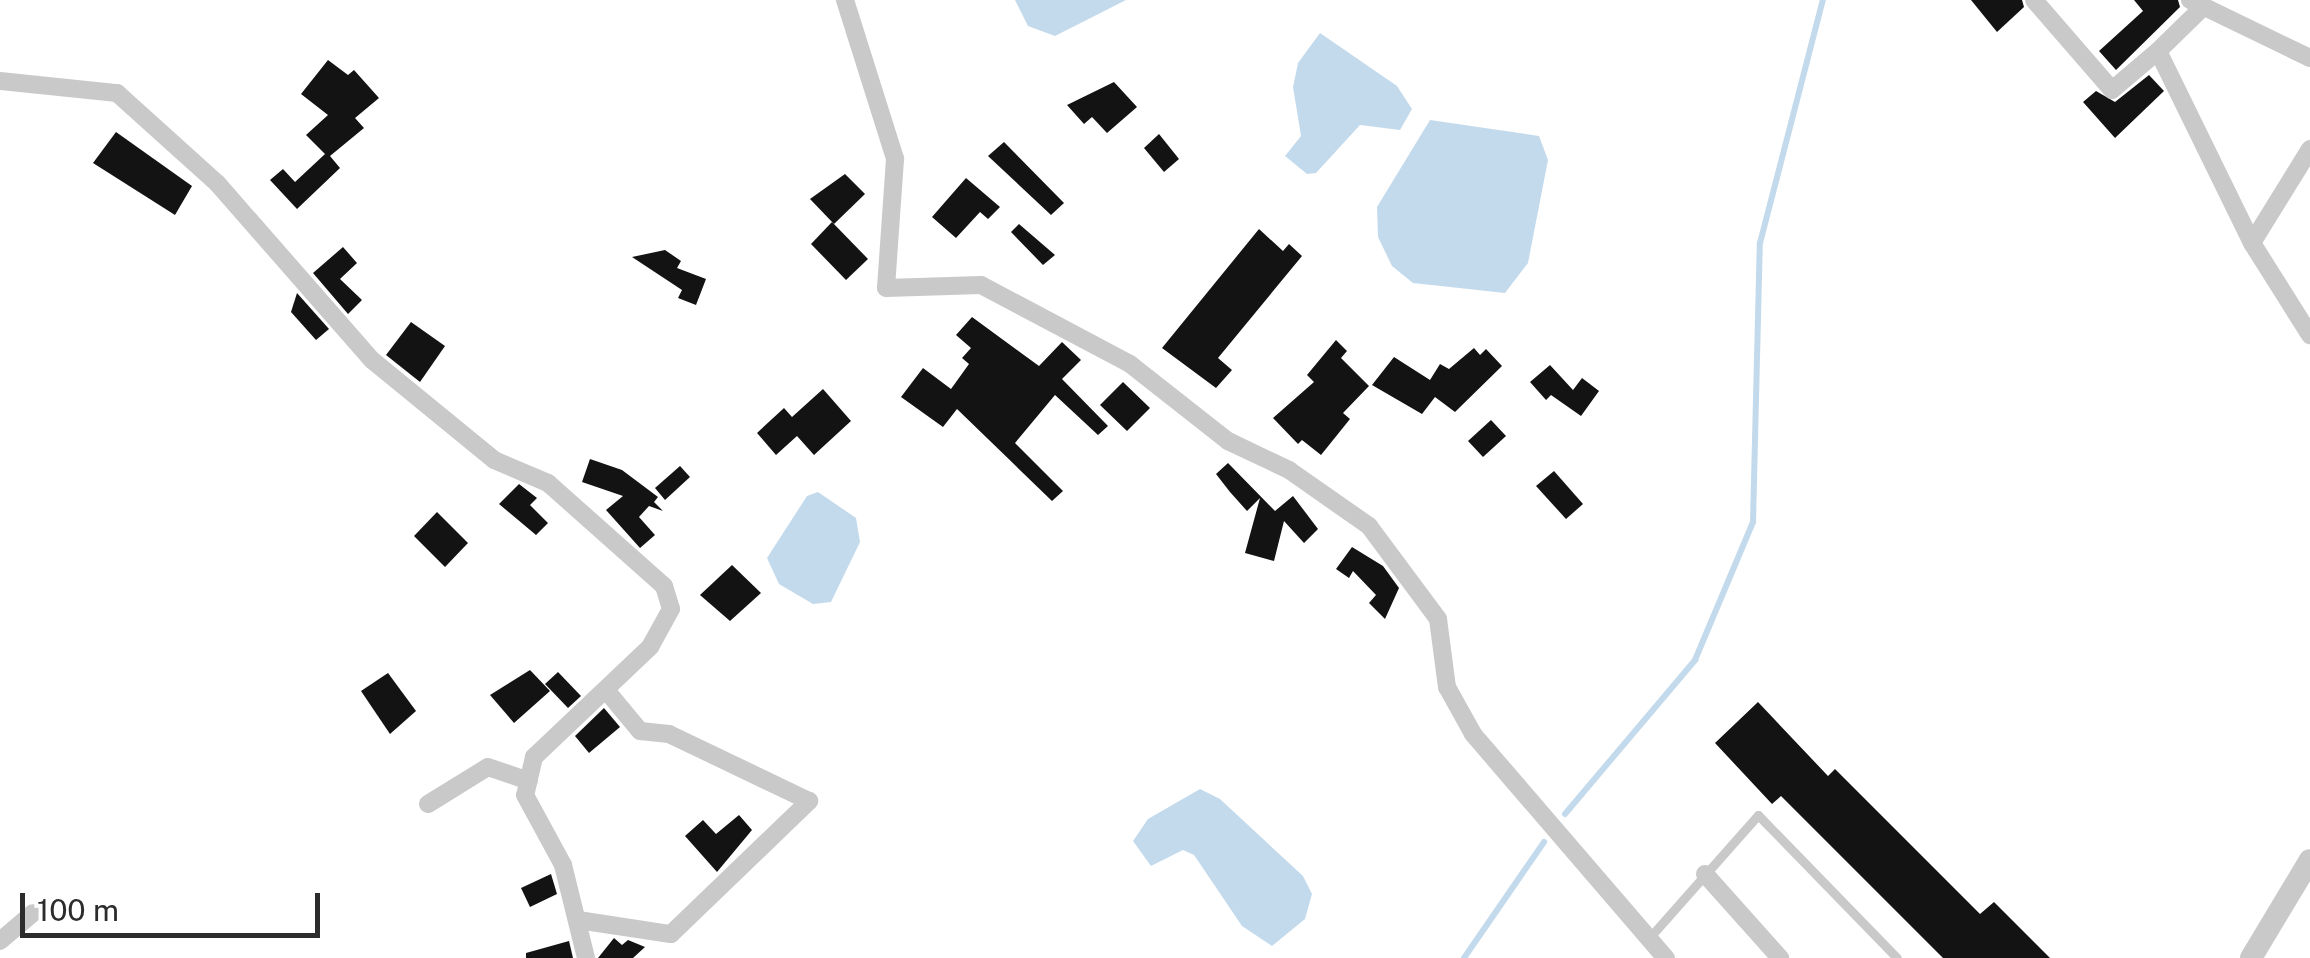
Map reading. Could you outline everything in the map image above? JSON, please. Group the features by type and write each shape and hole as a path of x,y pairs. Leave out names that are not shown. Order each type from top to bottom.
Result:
{"street":[{"path":"845,0 895,160 886,288 981,285 1130,364 1228,441 1290,470 1369,526 1438,619 1448,687 1473,734 1666,958"},
{"path":"2034,0 2112,90 2158,51 2195,5 2310,58"},
{"path":"2158,51 2252,242 2310,335"},
{"path":"0,82 117,93 217,183 372,360 494,460 548,483 664,586 671,609 650,647 534,758 526,795 563,866 586,958"},
{"path":"2252,242 2310,149"},
{"path":"578,920 671,934 809,801 669,734 640,731 606,690"},
{"path":"428,804 488,767 529,781"},
{"path":"2252,958 2310,860"},
{"path":"1705,874 1780,958"},
{"path":"0,941 33,913"}],"lane":[{"path":"1650,937 1758,815 1897,958"}],"water":[{"path":"1015,0 1126,0 1055,36 1028,26"},
{"path":"1320,33 1397,86 1412,109 1400,130 1360,125 1316,173 1307,174 1285,156 1301,136 1293,87 1298,63"},
{"path":"1430,120 1539,136 1548,160 1528,263 1505,293 1413,283 1392,266 1378,237 1377,207"},
{"path":"818,492 856,518 860,542 831,602 813,604 779,584 767,558 807,496"},
{"path":"1200,789 1220,799 1303,876 1312,894 1305,919 1272,946 1242,926 1194,855 1183,850 1151,866 1133,841 1148,819"}],"building":[{"path":"1971,0 2022,0 2024,7 1997,32"},
{"path":"2134,0 2178,0 2180,7 2116,70 2099,51 2143,11"},
{"path":"328,60 348,75 354,70 379,98 355,118 364,128 330,156 340,168 297,209 270,180 283,169 295,182 325,154 306,135 328,115 301,94"},
{"path":"2149,75 2164,91 2115,138 2083,102 2096,91 2115,102"},
{"path":"1114,82 1137,107 1107,133 1092,117 1084,124 1067,105"},
{"path":"116,132 192,186 175,215 93,163"},
{"path":"1159,134 1179,159 1164,172 1144,148"},
{"path":"1004,142 1064,203 1051,215 988,156"},
{"path":"845,174 865,194 834,224 810,199"},
{"path":"966,178 1000,207 988,219 980,212 956,238 932,217"},
{"path":"832,222 868,259 846,280 811,244"},
{"path":"1019,224 1055,255 1043,265 1011,232"},
{"path":"1259,229 1283,251 1289,244 1302,256 1218,358 1232,370 1216,388 1162,348"},
{"path":"343,247 357,263 340,279 362,300 348,314 313,273"},
{"path":"665,250 681,261 677,268 706,279 696,305 678,298 682,290 632,257"},
{"path":"297,293 329,329 316,340 291,312"},
{"path":"972,317 1039,366 1062,342 1081,360 1062,379 1108,426 1098,435 1055,395 1015,443 1063,491 1052,501 957,409 943,427 901,397 923,368 951,389 969,364 962,358 971,348 956,335"},
{"path":"411,322 445,346 420,382 386,355"},
{"path":"1336,340 1347,351 1341,358 1369,386 1343,413 1350,419 1321,455 1302,440 1298,444 1273,418 1314,382 1307,375"},
{"path":"1474,348 1480,355 1486,349 1502,366 1455,412 1435,397 1422,414 1372,385 1394,357 1430,380 1440,364 1449,369"},
{"path":"1550,365 1573,390 1582,378 1599,391 1581,416 1551,395 1546,400 1530,382"},
{"path":"1123,382 1150,408 1127,431 1100,405"},
{"path":"823,389 851,421 814,455 797,436 776,455 757,433 784,408 792,417"},
{"path":"1491,420 1506,436 1483,457 1468,441"},
{"path":"590,459 622,470 658,497 654,502 663,511 649,506 639,517 655,535 640,548 606,510 623,496 582,482"},
{"path":"1228,463 1275,511 1293,496 1318,529 1304,543 1284,521 1274,561 1245,553 1260,498 1247,511 1216,474"},
{"path":"680,466 690,477 665,500 655,488"},
{"path":"1554,471 1583,504 1566,519 1536,486"},
{"path":"519,484 537,498 530,505 548,523 536,535 499,504"},
{"path":"437,512 468,543 445,567 414,536"},
{"path":"1352,547 1383,566 1399,588 1385,619 1369,603 1376,595 1353,571 1349,578 1336,569"},
{"path":"732,565 761,593 730,621 700,595"},
{"path":"530,670 550,691 514,723 490,695"},
{"path":"558,672 581,696 568,708 545,684"},
{"path":"388,673 416,711 390,734 361,691"},
{"path":"1758,702 1828,776 1835,769 1980,914 1994,902 2050,958 1943,958 1781,796 1772,804 1715,743"},
{"path":"604,708 620,727 589,753 575,736"},
{"path":"739,815 752,830 717,872 685,836 703,820 716,834"},
{"path":"551,874 557,894 530,907 521,888"},
{"path":"614,938 622,945 628,940 645,947 633,958 598,958"},
{"path":"569,941 573,958 526,958 526,953"}],"waterway":[{"path":"1565,814 1695,660 1753,522 1760,243 1823,0"},
{"path":"1464,958 1544,842"}]}
